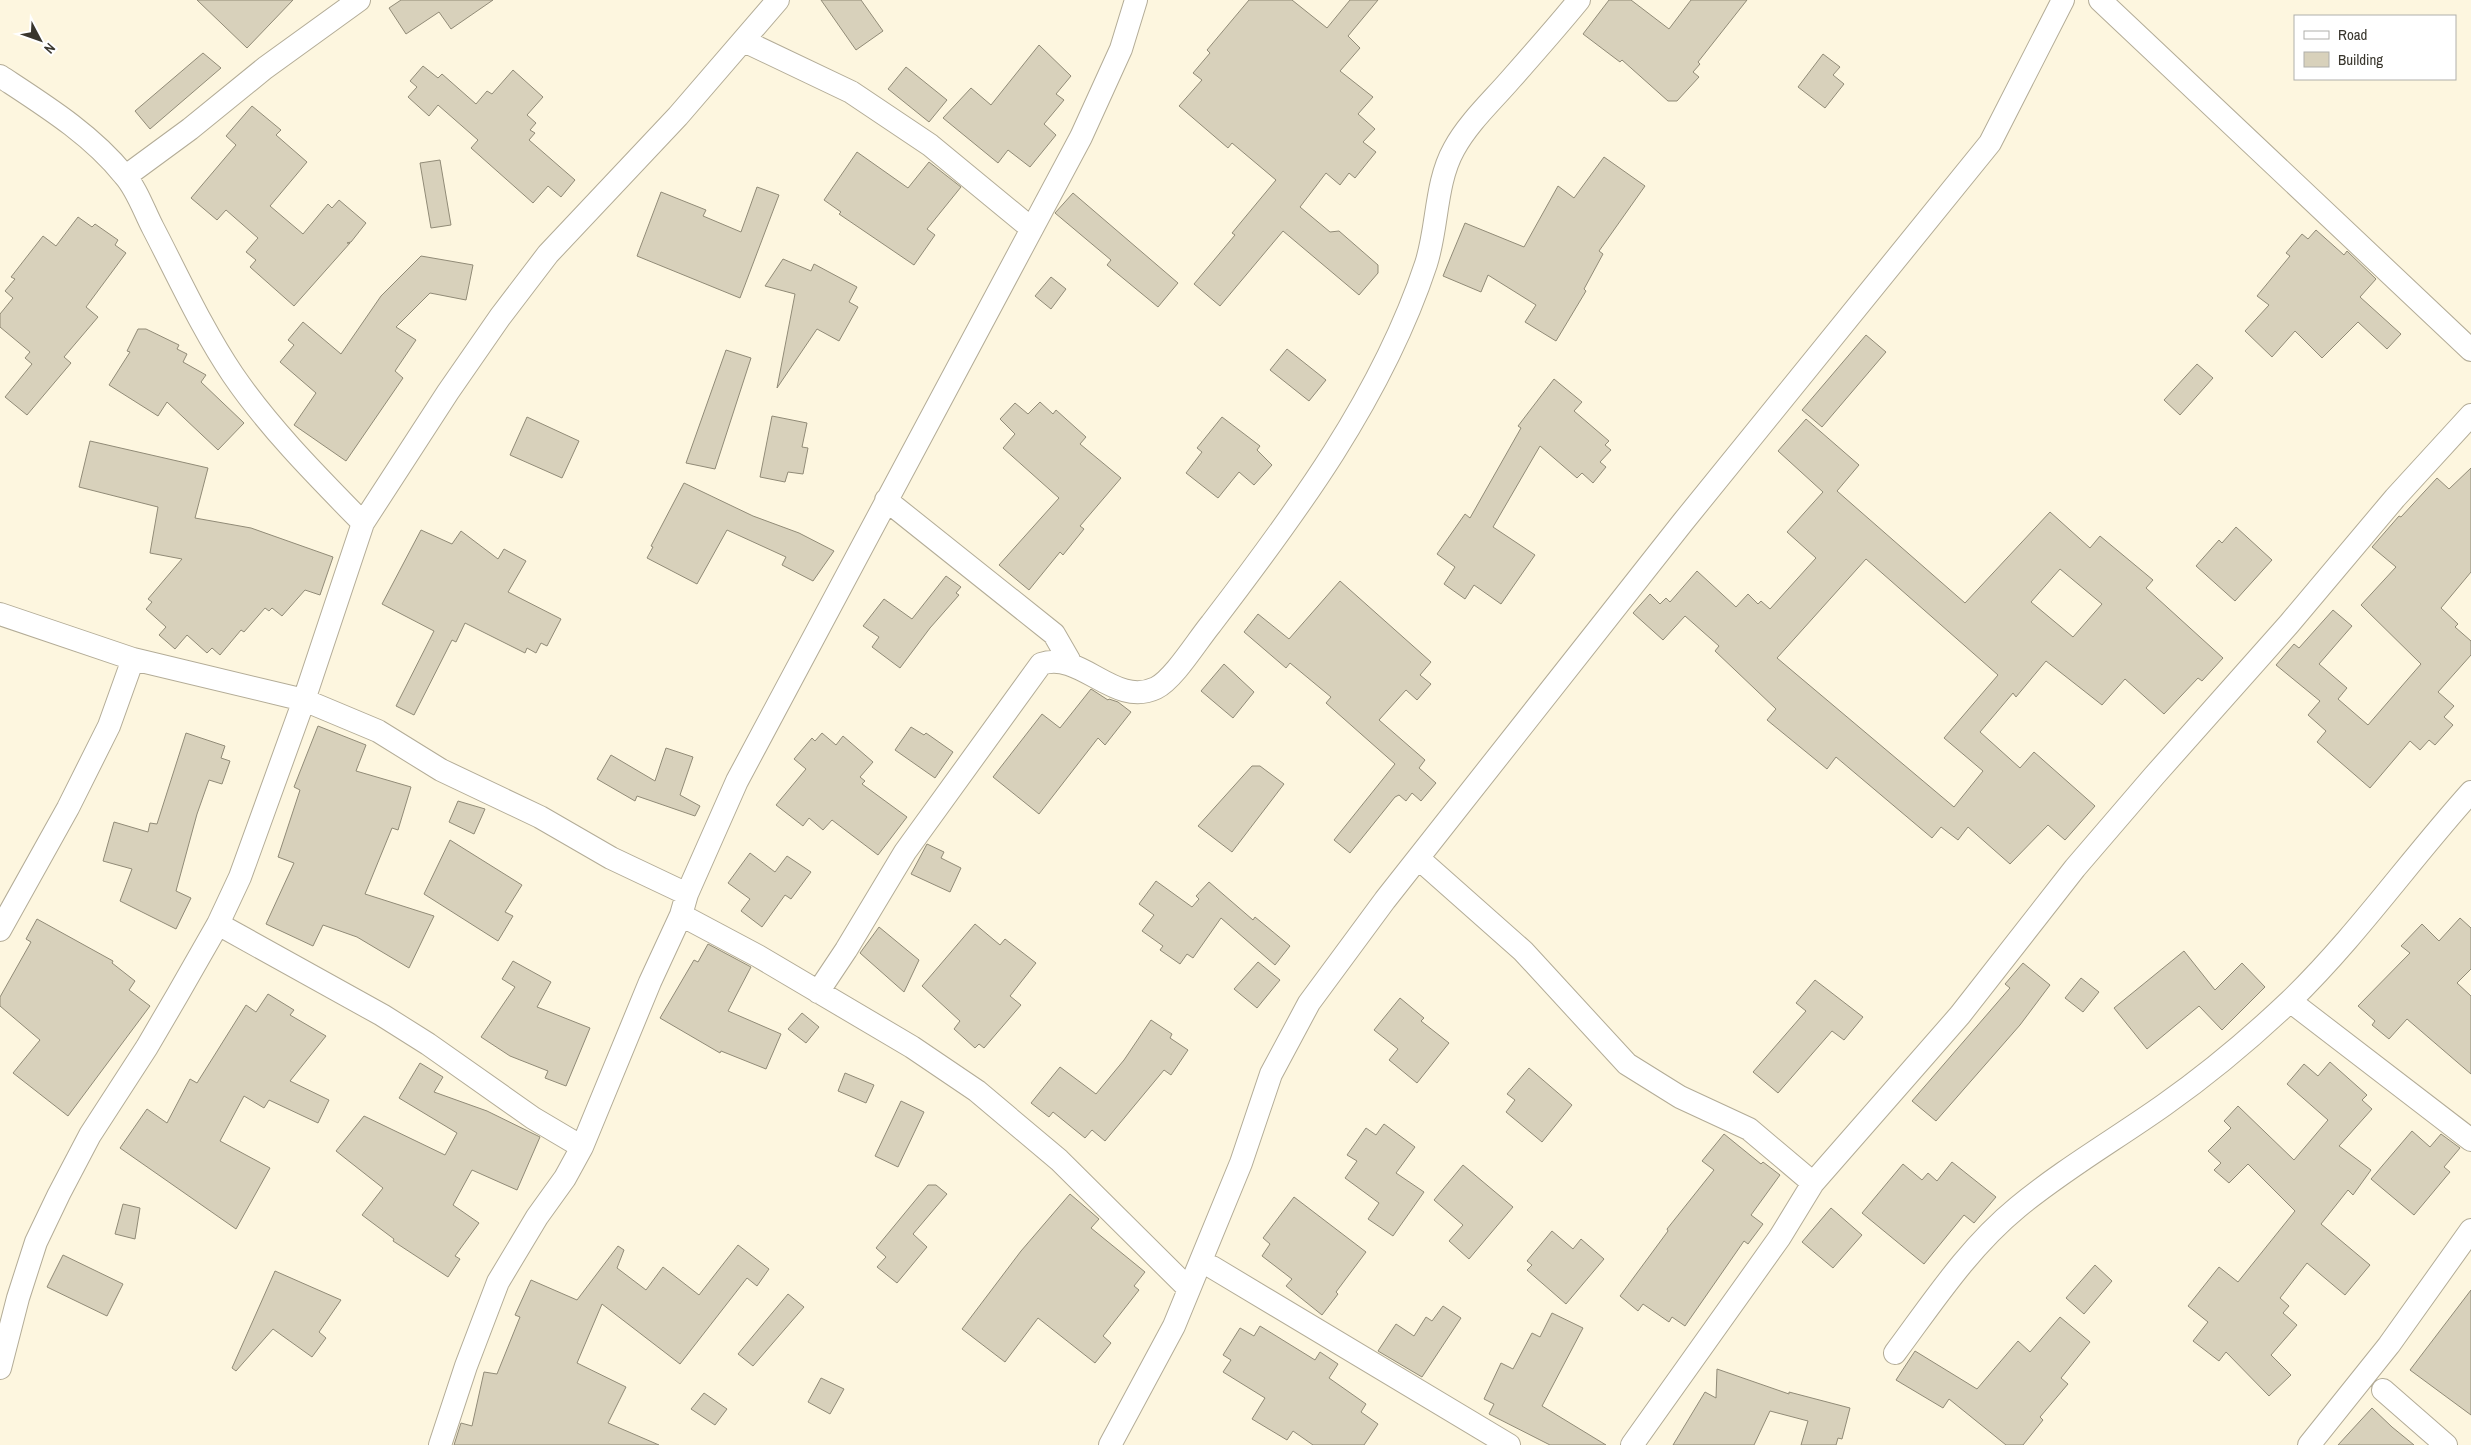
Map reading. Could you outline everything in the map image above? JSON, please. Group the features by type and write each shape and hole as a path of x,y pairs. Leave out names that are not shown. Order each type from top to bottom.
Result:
{"street":[{"path":"126,176 190,129 265,68 360,0"},
{"path":"0,1368 18,1298 36,1242 59,1194 90,1135 147,1047 218,924 240,877 304,700 363,523 500,316 548,254 678,116 778,0"},
{"path":"440,1445 466,1366 498,1282 537,1217 565,1178 582,1147 653,973 737,780 1081,137 1121,49 1136,0"},
{"path":"1061,661 1124,691 1142,694 1158,687 1174,671 1228,601 1352,425 1395,343 1427,262 1442,187 1453,150 1474,121 1579,0"},
{"path":"1110,1445 1174,1326 1242,1162 1275,1066 1310,1003 1418,858 1683,522 1990,142 2063,0"},
{"path":"2106,2 2471,350"},
{"path":"744,41 851,92 930,145 1032,229"},
{"path":"0,76 39,102 98,147 126,176 188,295 232,373 266,420 363,523"},
{"path":"1632,1445 1769,1253 1813,1182 1960,1015 2075,868 2289,624 2395,498 2471,415"},
{"path":"818,992 906,852 1029,678 1041,664 1069,660 1054,634 886,500"},
{"path":"0,614 133,659 304,700 378,731 441,770 540,817 611,858 818,992 912,1047 977,1091 1060,1160 1189,1289"},
{"path":"0,930 68,808 105,734 133,659"},
{"path":"1895,1353 1978,1244 2018,1207 2165,1104 2220,1062 2290,1001 2364,922 2436,831 2471,792"},
{"path":"1418,858 1523,952 1627,1064 1680,1096 1749,1129 1813,1182"},
{"path":"218,924 382,1015 428,1044 533,1118 582,1147"},
{"path":"2290,1001 2471,1140"},
{"path":"2309,1445 2389,1345 2471,1230"},
{"path":"1212,1268 1509,1445"},
{"path":"2383,1390 2446,1445"}],"building":[{"path":"197,0 293,0 247,48"},
{"path":"401,0 493,0 451,29 439,12 406,34 389,8"},
{"path":"821,0 861,0 883,31 856,50"},
{"path":"1249,0 1292,0 1327,28 1350,0 1378,0 1348,36 1360,48 1340,71 1373,97 1358,114 1375,129 1363,142 1376,152 1355,178 1349,173 1340,185 1326,173 1300,207 1330,232 1339,231 1378,265 1378,273 1359,295 1283,231 1220,306 1194,284 1235,235 1232,233 1276,180 1232,143 1228,148 1179,106 1202,80 1193,73 1210,53 1207,50"},
{"path":"1609,0 1631,0 1669,29 1691,0 1747,0 1698,62 1700,64 1693,72 1699,77 1677,101 1668,101 1622,60 1620,62 1583,34"},
{"path":"1039,45 1071,76 1056,94 1064,100 1044,124 1056,135 1030,167 1008,150 998,163 943,118 971,88 991,105"},
{"path":"203,53 221,68 150,129 135,111"},
{"path":"1823,54 1840,67 1833,75 1844,84 1825,108 1798,87"},
{"path":"423,66 438,78 442,74 476,104 487,91 492,94 513,70 543,97 527,115 536,123 530,130 535,133 529,140 575,180 561,197 548,186 533,203 471,148 478,140 438,105 429,116 408,97 417,87 410,81"},
{"path":"906,67 947,100 929,122 888,89"},
{"path":"252,106 281,130 276,135 307,162 270,206 303,234 328,204 332,208 339,200 366,223 294,306 250,267 256,260 246,252 258,238 226,210 217,220 191,198 236,145 226,136"},
{"path":"857,152 908,188 929,162 961,187 927,229 935,235 914,265 839,214 841,212 824,200"},
{"path":"1604,157 1645,186 1599,251 1603,254 1584,289 1586,291 1556,341 1525,322 1536,305 1488,275 1481,292 1443,276 1465,223 1524,247 1558,186 1574,198"},
{"path":"440,160 451,225 431,228 420,163"},
{"path":"757,187 779,195 740,298 637,256 661,192 706,210 703,216 741,232"},
{"path":"1073,193 1178,283 1158,307 1107,265 1111,260 1055,213"},
{"path":"78,217 92,227 95,224 118,240 115,245 126,253 86,307 98,317 64,357 71,363 27,415 5,397 32,364 25,358 30,352 0,327 0,314 13,298 5,291 15,279 11,277 43,236 56,246"},
{"path":"2316,230 2344,255 2347,251 2376,279 2360,297 2401,334 2387,349 2358,322 2322,358 2295,331 2272,357 2245,331 2269,305 2257,296 2290,256 2286,253 2302,234 2308,239"},
{"path":"421,256 473,265 466,300 430,293 396,327 416,340 395,371 403,378 346,461 294,425 316,393 280,362 294,345 288,340 303,322 341,354 381,296"},
{"path":"783,259 811,271 814,264 857,287 849,302 858,307 839,341 817,329 777,388 795,294 765,286"},
{"path":"1051,277 1066,289 1051,309 1035,296"},
{"path":"138,329 146,329 179,345 177,349 187,354 183,362 206,375 201,382 244,423 218,450 167,402 158,416 109,385 130,352 127,351"},
{"path":"1866,335 1886,352 1822,427 1802,410"},
{"path":"1287,349 1326,380 1309,401 1270,370"},
{"path":"726,350 751,358 715,469 686,463"},
{"path":"2197,364 2213,378 2180,415 2164,400"},
{"path":"1554,379 1582,402 1574,411 1609,441 1605,445 1611,450 1600,462 1606,467 1593,483 1582,473 1577,478 1540,446 1493,527 1535,555 1501,604 1474,585 1465,599 1444,584 1455,567 1437,554 1465,514 1470,518 1521,428 1518,426"},
{"path":"1040,402 1053,414 1056,410 1086,437 1080,444 1121,478 1080,526 1084,529 1063,555 1060,552 1029,590 999,565 1059,498 1003,448 1015,434 1000,419 1015,403 1028,414"},
{"path":"772,416 807,423 802,447 808,448 803,474 788,472 785,482 760,477"},
{"path":"527,417 579,441 562,478 510,455"},
{"path":"1222,417 1260,446 1257,450 1272,465 1254,485 1239,472 1218,498 1186,473 1202,452 1197,448"},
{"path":"1806,419 1859,465 1837,491 1965,603 2050,512 2090,548 2100,536 2153,580 2146,588 2223,658 2202,681 2198,678 2164,714 2125,679 2102,705 2046,661 2016,697 2013,693 1980,732 2020,768 2034,752 2095,806 2065,840 2048,825 2010,864 1968,827 1958,840 1941,827 1932,838 1836,757 1827,769 1767,720 1776,709 1715,651 1719,646 1685,616 1663,640 1633,613 1650,594 1660,604 1666,598 1670,602 1697,571 1736,607 1748,594 1758,604 1761,601 1770,609 1816,558 1787,532 1823,492 1778,451","holes":["1866,559 1998,675 1944,738 1983,771 1954,807 1777,658","2060,569 2102,604 2073,637 2031,602"]},
{"path":"90,441 208,468 195,518 251,528 333,557 320,595 305,590 282,616 272,608 269,611 265,608 244,632 241,630 220,655 212,648 207,653 187,635 175,649 159,635 166,627 146,609 152,602 148,599 182,559 150,553 158,507 79,487"},
{"path":"2471,468 2471,572 2441,608 2458,624 2455,627 2471,641 2471,655 2438,692 2454,706 2444,717 2453,725 2435,745 2429,740 2420,750 2410,741 2370,788 2317,742 2326,731 2308,715 2320,701 2276,665 2294,644 2299,648 2333,610 2352,626 2319,664 2347,688 2338,699 2368,725 2421,664 2361,605 2396,567 2372,547 2399,516 2401,517 2437,478 2449,489"},
{"path":"684,483 753,516 799,533 834,551 813,581 782,565 786,557 727,530 697,584 647,558 653,547 651,546"},
{"path":"2236,527 2272,560 2235,601 2196,566 2219,540 2222,543"},
{"path":"421,530 452,544 461,531 498,559 504,549 526,561 508,592 561,619 547,646 541,643 536,653 527,648 525,653 465,623 456,642 452,640 414,715 396,706 434,631 382,604"},
{"path":"946,576 961,587 956,593 959,595 930,628 900,668 872,647 879,637 863,626 884,599 912,619"},
{"path":"1340,581 1431,662 1420,675 1431,684 1417,700 1406,690 1379,720 1425,760 1419,768 1436,783 1421,801 1412,793 1406,801 1399,795 1395,797 1350,853 1334,840 1395,764 1326,703 1331,697 1290,663 1286,668 1244,632 1258,614 1289,639"},
{"path":"1224,664 1254,692 1233,718 1201,691"},
{"path":"1091,689 1108,700 1118,702 1131,712 1105,745 1098,738 1039,814 993,777 1042,714 1060,728"},
{"path":"318,726 366,745 356,771 411,787 398,830 392,828 365,894 434,916 409,968 357,937 323,925 313,946 266,924 294,863 278,857 300,790 294,787"},
{"path":"911,727 924,735 926,733 953,752 935,778 895,750"},
{"path":"186,733 225,746 221,758 230,761 222,784 209,780 197,814 176,891 191,898 176,929 120,901 132,869 103,861 114,822 148,832 150,823 157,824"},
{"path":"822,733 836,745 843,736 873,762 860,777 865,781 862,784 907,817 878,855 832,820 823,830 809,818 803,826 776,805 806,769 794,759 812,738 815,741"},
{"path":"666,748 693,757 680,795 700,806 695,816 637,796 635,801 597,779 611,755 655,781"},
{"path":"1252,766 1260,766 1284,784 1232,852 1198,826"},
{"path":"458,801 485,809 474,834 449,822"},
{"path":"450,840 522,885 505,912 513,916 498,941 424,894"},
{"path":"927,844 944,852 941,858 961,868 950,892 911,874"},
{"path":"750,853 775,872 787,856 811,872 791,899 785,895 762,927 741,911 750,899 728,883"},
{"path":"1156,881 1192,907 1199,899 1196,896 1209,882 1253,920 1255,917 1290,946 1275,965 1221,918 1193,958 1187,954 1180,964 1160,950 1163,946 1142,931 1154,915 1139,904"},
{"path":"2460,918 2471,928 2471,969 2457,983 2471,996 2471,1074 2407,1019 2389,1039 2372,1025 2375,1021 2358,1006 2410,953 2401,946 2422,924 2439,941"},
{"path":"37,919 113,961 112,963 135,981 129,990 150,1006 68,1116 13,1073 40,1040 0,1006 0,997 31,942 26,939"},
{"path":"975,924 1000,945 1005,939 1036,963 1010,996 1021,1005 984,1048 979,1044 975,1048 954,1029 960,1021 922,986"},
{"path":"879,927 919,960 904,992 860,953"},
{"path":"708,944 751,967 728,1011 781,1034 766,1069 721,1051 720,1053 660,1018 694,960 698,962"},
{"path":"2184,951 2215,990 2242,963 2265,987 2222,1030 2199,1006 2147,1049 2114,1008"},
{"path":"513,961 551,982 537,1007 590,1028 566,1086 545,1078 548,1071 510,1056 481,1037 515,987 502,979"},
{"path":"1258,962 1280,980 1257,1008 1234,989"},
{"path":"2023,963 2050,985 2020,1025 1936,1121 1912,1101 2010,988 2005,984"},
{"path":"2081,978 2099,992 2083,1012 2065,998"},
{"path":"1815,980 1863,1017 1844,1040 1832,1031 1778,1093 1753,1072 1806,1011 1796,1003"},
{"path":"268,994 294,1010 290,1015 326,1036 290,1081 329,1100 318,1123 269,1100 264,1108 244,1096 220,1141 270,1168 236,1229 120,1148 147,1109 167,1123 190,1079 197,1083 246,1005 256,1012"},
{"path":"1400,998 1424,1018 1421,1021 1449,1043 1417,1083 1389,1060 1398,1049 1374,1030"},
{"path":"802,1013 819,1027 806,1043 788,1029"},
{"path":"1151,1020 1172,1034 1170,1038 1188,1050 1171,1075 1164,1070 1105,1141 1092,1130 1085,1138 1053,1112 1049,1117 1031,1103 1060,1067 1096,1094 1124,1060"},
{"path":"2330,1062 2367,1095 2362,1100 2372,1109 2339,1146 2371,1170 2353,1195 2348,1190 2321,1224 2370,1265 2345,1295 2307,1263 2280,1298 2289,1306 2283,1313 2297,1325 2271,1355 2291,1375 2269,1396 2226,1352 2219,1361 2193,1341 2208,1322 2188,1306 2219,1267 2238,1282 2295,1211 2248,1164 2229,1183 2214,1170 2221,1163 2208,1151 2231,1128 2224,1121 2238,1106 2294,1160 2328,1120 2287,1084 2304,1064 2318,1076"},
{"path":"420,1063 443,1077 434,1092 487,1111 540,1137 517,1190 472,1170 453,1205 479,1223 455,1256 460,1259 448,1277 393,1241 394,1239 362,1215 383,1188 336,1151 364,1116 445,1155 457,1133 399,1098"},
{"path":"1529,1068 1572,1105 1542,1142 1506,1112 1515,1100 1507,1094"},
{"path":"845,1073 874,1085 866,1103 838,1091"},
{"path":"901,1101 924,1112 898,1167 875,1156"},
{"path":"1384,1124 1415,1147 1396,1173 1424,1192 1393,1236 1368,1219 1379,1203 1345,1178 1357,1161 1347,1155 1366,1128 1376,1135"},
{"path":"2412,1131 2430,1147 2441,1134 2460,1148 2444,1167 2450,1172 2414,1215 2371,1179"},
{"path":"1724,1134 1761,1164 1763,1162 1780,1175 1751,1215 1763,1224 1748,1244 1744,1241 1685,1326 1672,1317 1669,1322 1643,1304 1638,1311 1620,1296 1668,1231 1667,1229 1714,1170 1702,1161"},
{"path":"1952,1162 1996,1197 1974,1223 1964,1215 1924,1264 1862,1213 1903,1164 1922,1180 1928,1173 1937,1181"},
{"path":"1463,1165 1513,1207 1469,1259 1449,1241 1463,1225 1434,1200"},
{"path":"928,1185 936,1185 947,1194 913,1234 927,1247 897,1283 877,1267 886,1257 876,1248"},
{"path":"1070,1194 1099,1219 1091,1228 1145,1272 1134,1286 1139,1290 1103,1336 1111,1343 1095,1363 1038,1318 1005,1362 962,1329 1021,1251"},
{"path":"1294,1197 1366,1252 1336,1292 1338,1294 1322,1315 1286,1286 1292,1279 1262,1256 1270,1244 1263,1238"},
{"path":"123,1204 140,1208 135,1239 115,1234"},
{"path":"1831,1208 1862,1235 1833,1268 1802,1242"},
{"path":"1552,1231 1573,1249 1581,1239 1604,1259 1566,1304 1527,1270 1532,1265 1527,1261"},
{"path":"738,1245 769,1269 757,1286 747,1278 680,1364 602,1304 577,1363 626,1387 608,1423 659,1445 454,1445 461,1423 472,1426 484,1372 497,1374 520,1317 515,1315 531,1280 577,1300 618,1246 624,1250 617,1268 646,1290 663,1267 699,1295"},
{"path":"63,1255 123,1284 107,1316 47,1287"},
{"path":"2095,1265 2112,1281 2084,1314 2066,1298"},
{"path":"275,1271 341,1300 319,1332 326,1338 312,1357 273,1329 236,1371 232,1368"},
{"path":"2471,1290 2471,1415 2410,1370"},
{"path":"788,1294 804,1307 753,1366 738,1354"},
{"path":"1443,1306 1461,1318 1422,1377 1378,1351 1396,1324 1414,1336 1426,1317 1432,1321"},
{"path":"1552,1313 1583,1328 1542,1406 1606,1445 1550,1445 1489,1414 1494,1404 1484,1399 1501,1363 1513,1369 1532,1333 1540,1337"},
{"path":"2060,1317 2090,1342 2061,1378 2068,1384 2040,1417 2043,1420 2023,1445 2006,1445 1949,1399 1943,1408 1896,1380 1915,1351 1977,1389 2018,1341 2030,1352"},
{"path":"1260,1326 1315,1360 1320,1352 1338,1364 1329,1378 1366,1404 1361,1412 1378,1424 1364,1445 1313,1445 1293,1431 1287,1440 1252,1419 1265,1398 1223,1372 1231,1360 1223,1355 1240,1328 1254,1336"},
{"path":"1717,1369 1789,1394 1789,1392 1850,1408 1842,1439 1838,1438 1836,1445 1801,1445 1808,1421 1770,1411 1754,1445 1673,1445 1705,1392 1716,1398"},
{"path":"821,1378 844,1389 830,1414 808,1402"},
{"path":"704,1393 727,1409 715,1425 691,1409"},
{"path":"2372,1408 2392,1427 2414,1445 2338,1445"}]}
